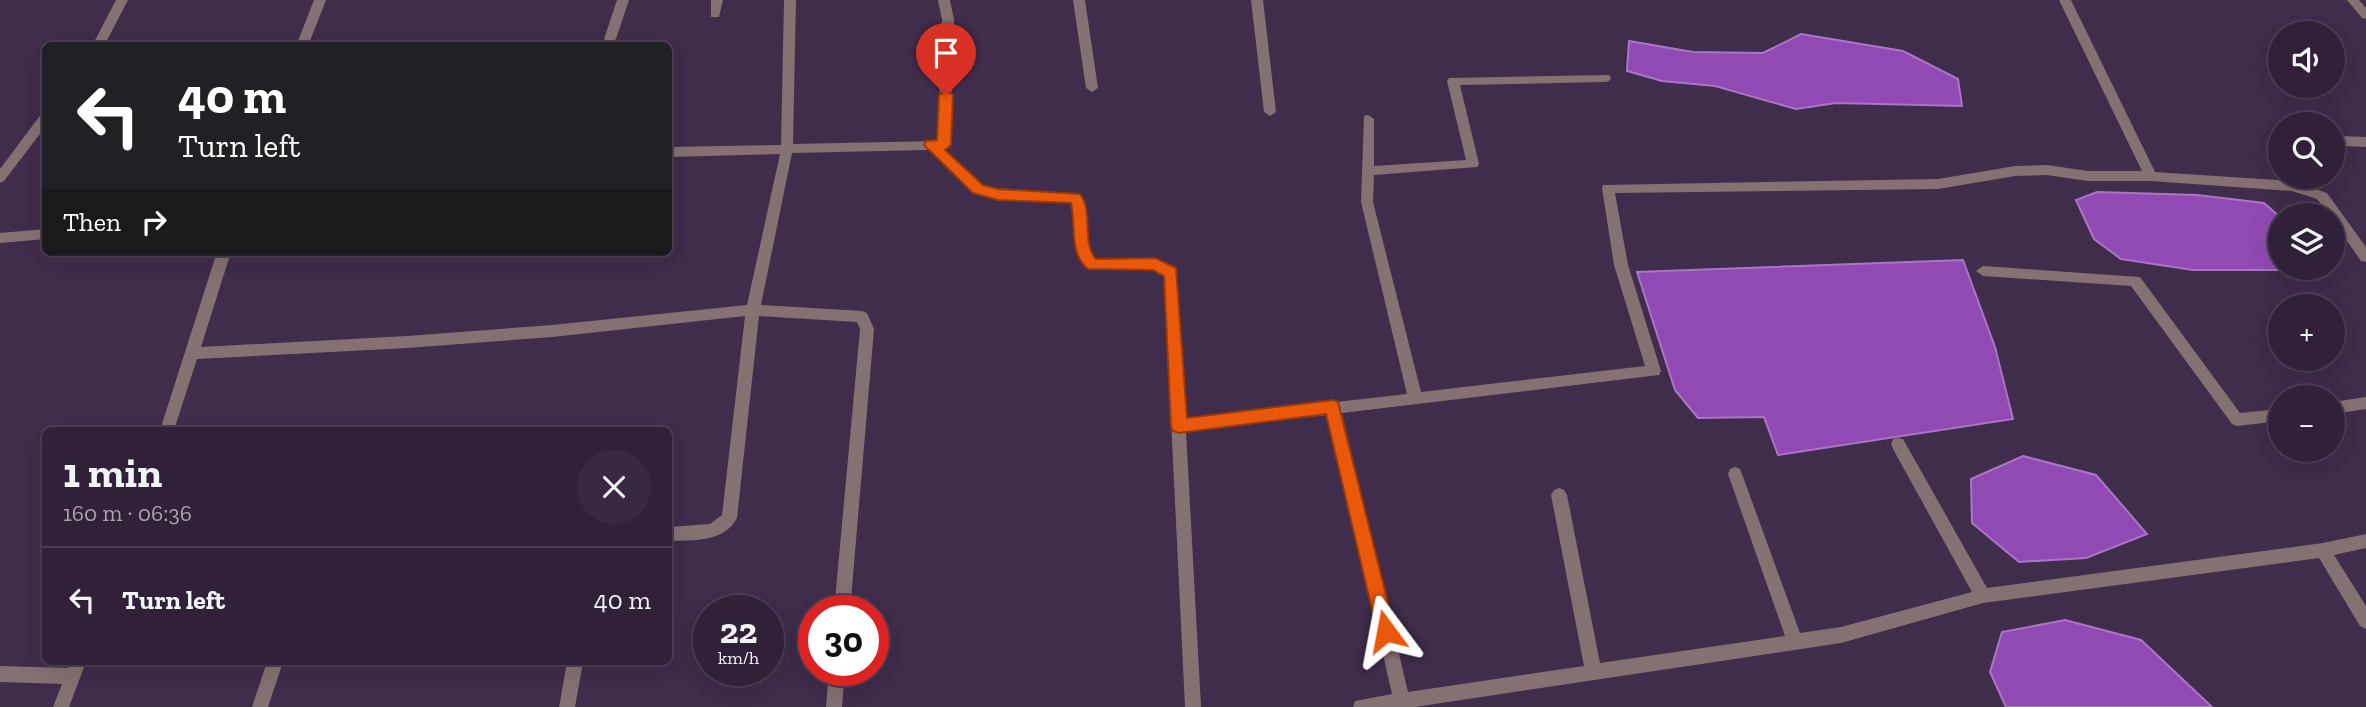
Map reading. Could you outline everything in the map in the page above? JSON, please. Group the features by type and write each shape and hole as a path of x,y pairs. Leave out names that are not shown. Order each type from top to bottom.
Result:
{"street":[{"path":"100,42 122,0"},
{"path":"304,42 320,0"},
{"path":"610,39 623,0"},
{"path":"715,14 717,0"},
{"path":"672,534 710,531 721,527 729,517 753,310 788,149 790,0"},
{"path":"672,152 944,145 948,20 944,0"},
{"path":"1079,0 1092,88"},
{"path":"1256,0 1270,112"},
{"path":"2065,0 2151,176"},
{"path":"2353,0 2366,15"},
{"path":"1367,171 1473,164 1453,81 1605,78"},
{"path":"1368,119 1367,202 1415,397"},
{"path":"0,178 42,121"},
{"path":"2345,141 2366,142"},
{"path":"931,145 978,189 998,195 1075,198 1079,203 1083,252 1093,265 1155,264 1171,273 1193,707"},
{"path":"1179,426 1654,371 1620,265 1608,188 1938,184 2015,171 2047,170 2088,176 2268,180"},
{"path":"2310,189 2322,196 2366,257"},
{"path":"0,238 42,234"},
{"path":"168,427 223,256"},
{"path":"1983,271 2135,281 2237,420 2268,416"},
{"path":"192,353 407,342 552,331 753,310 862,317 867,329 843,595"},
{"path":"2345,406 2366,403"},
{"path":"1333,407 1402,700"},
{"path":"1898,444 1983,596"},
{"path":"1735,474 1795,642"},
{"path":"1559,495 1593,671"},
{"path":"1361,707 1841,635 1983,596 2323,550 2366,541"},
{"path":"2323,550 2366,621"},
{"path":"260,707 274,665"},
{"path":"567,707 574,665"},
{"path":"0,674 75,669 61,707"},
{"path":"834,707 836,686"}],"shaded area":[{"path":"1801,34 1903,51 1958,79 1962,106 1836,103 1796,109 1715,86 1662,81 1627,71 1629,41 1693,52 1763,53"},
{"path":"2097,192 2197,195 2264,203 2268,206 2268,270 2193,270 2121,259 2094,239 2076,200"},
{"path":"1963,260 1995,347 2013,419 1778,455 1764,417 1698,418 1675,390 1637,272"},
{"path":"2023,456 2096,475 2147,534 2086,558 2019,562 1972,523 1971,479"},
{"path":"2065,620 2141,640 2212,707 2006,707 1990,672 2002,632"}],"route":[{"path":"946,95 944,145 931,145 978,189 998,195 1075,198 1079,203 1083,252 1093,265 1155,264 1171,273 1179,426 1333,407 1386,631"}]}
